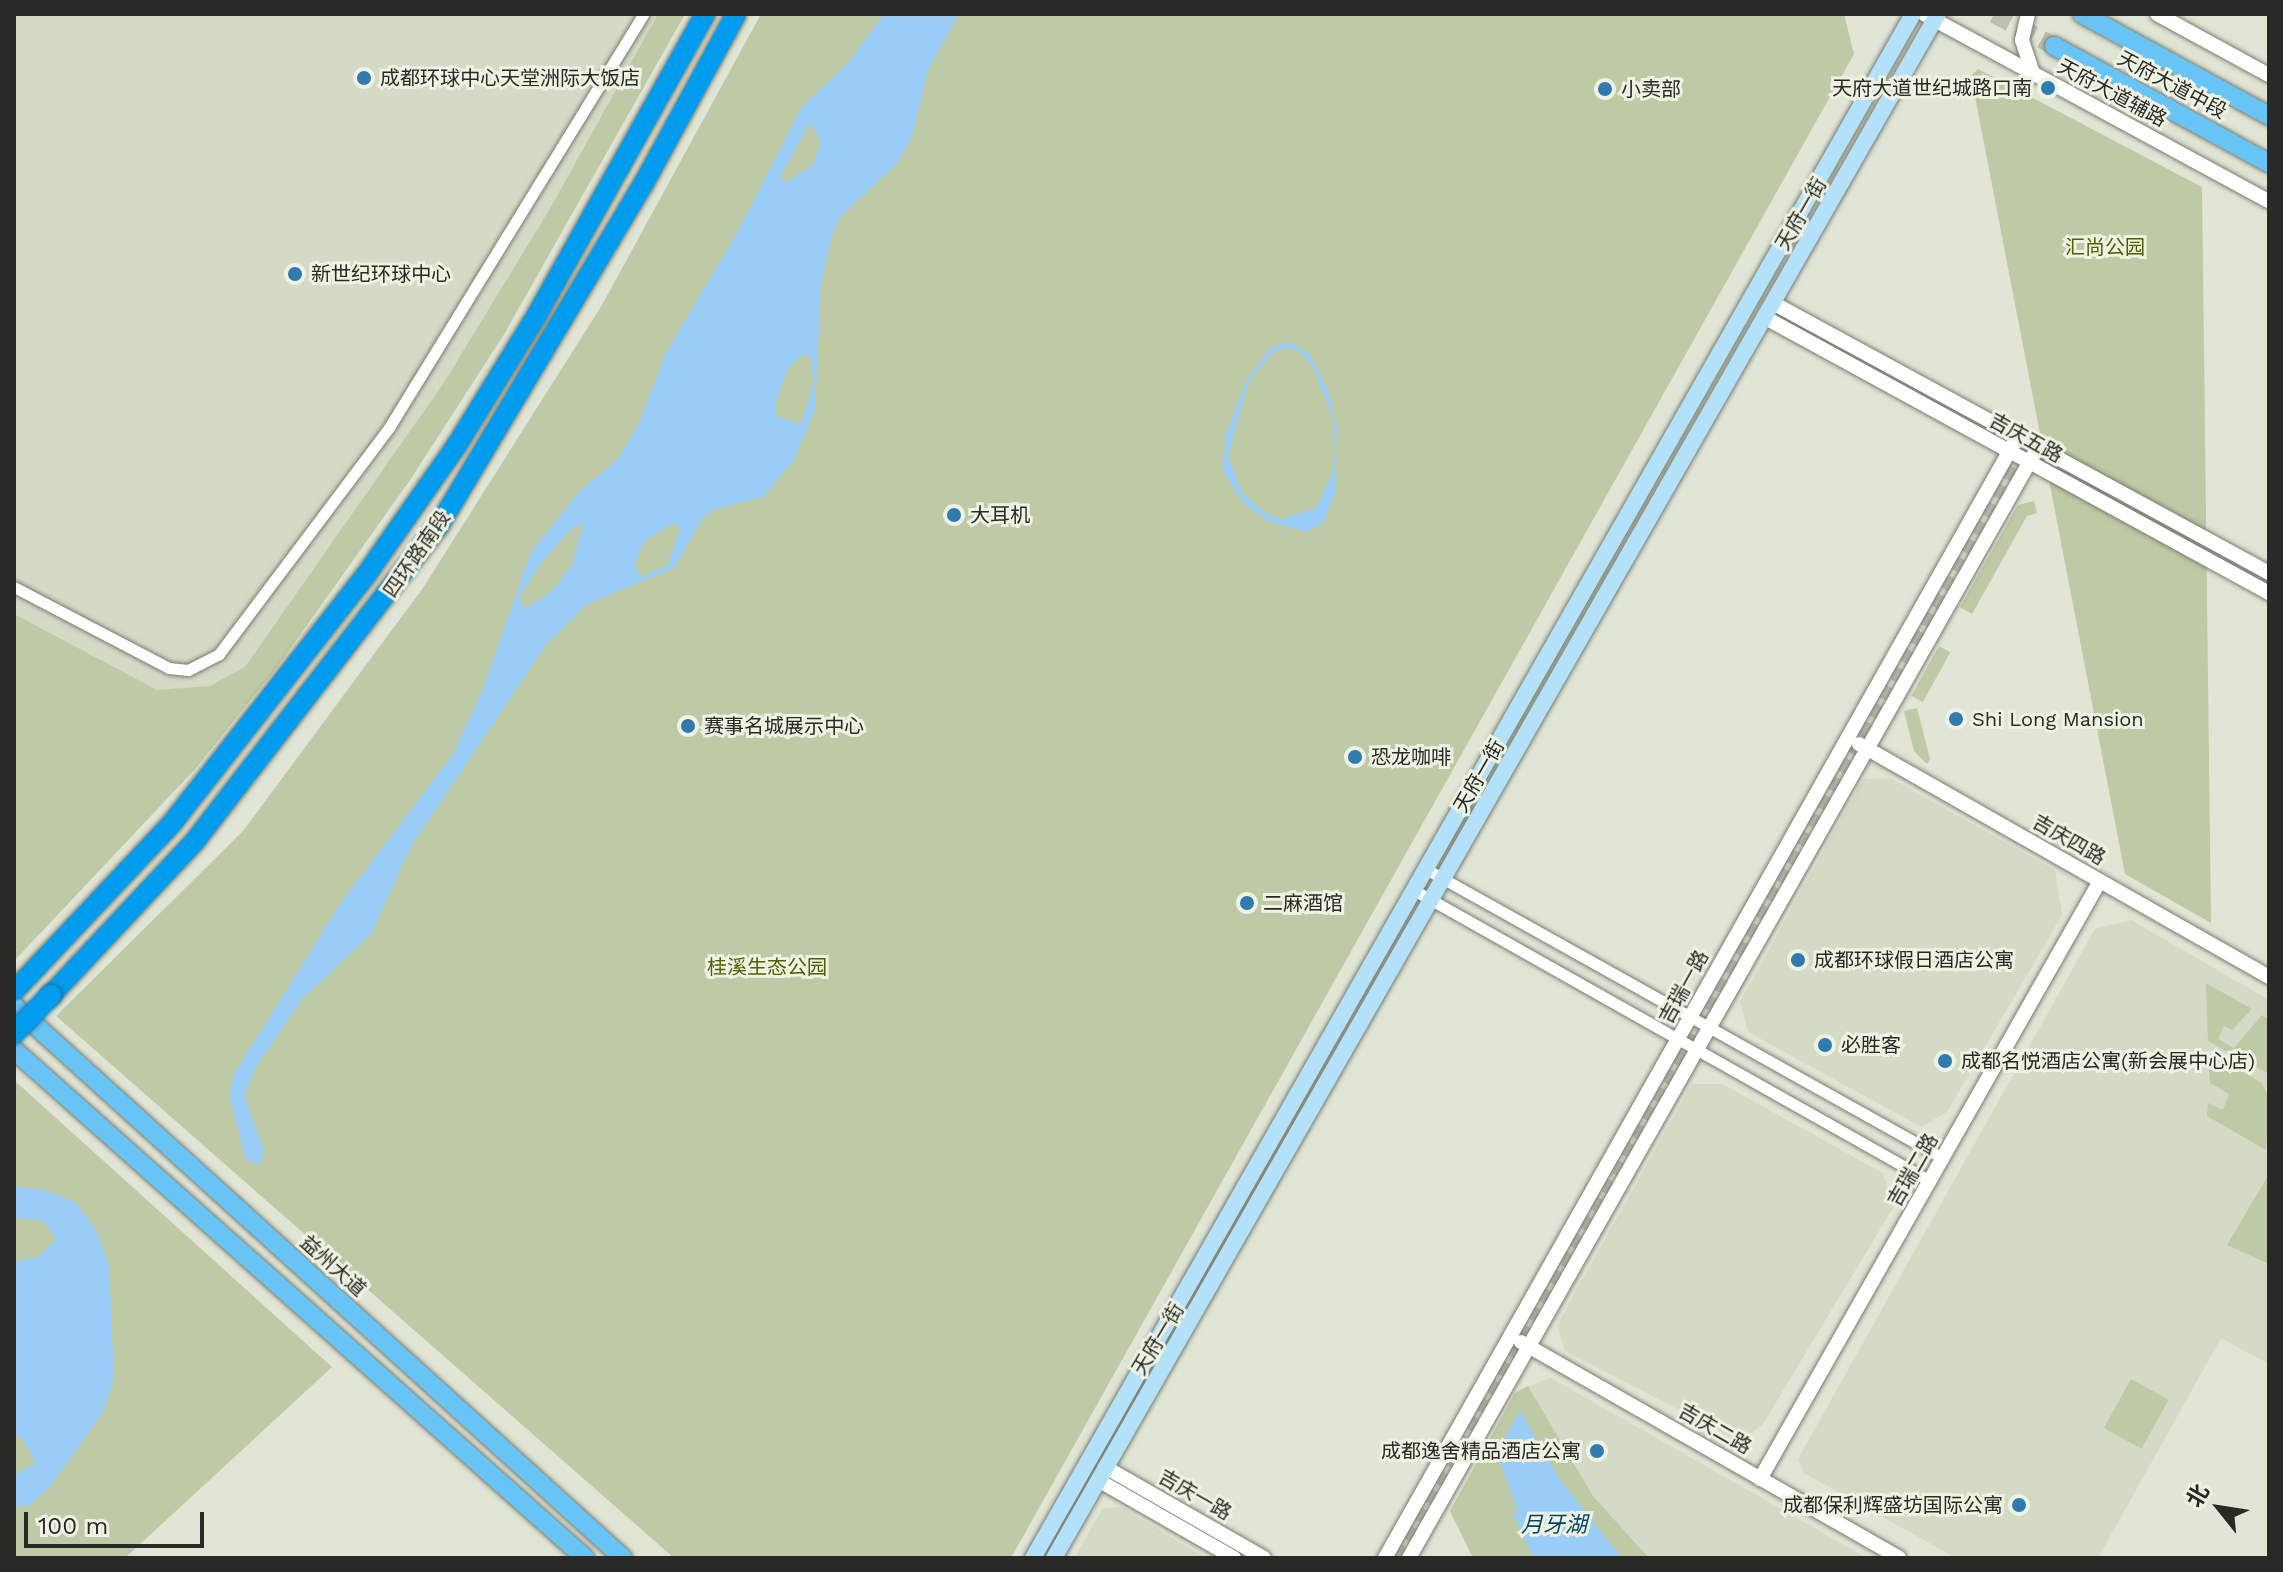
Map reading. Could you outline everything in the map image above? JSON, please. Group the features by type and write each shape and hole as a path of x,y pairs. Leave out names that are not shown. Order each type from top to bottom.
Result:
{"highway":[{"name":"四环路南段","path":"14,991 173,822 366,575 457,445 537,315 705,14"},
{"name":"四环路南段","path":"14,1033 195,841 438,527 637,196 736,14"}],"main road":[{"name":"天府一街","path":"1033,1558 1913,14"},
{"name":"天府大道中段","path":"2082,14 2269,116"},
{"name":"天府一街","path":"1054,1558 1768,310 1932,16"},
{"name":"天府大道中段","path":"2054,46 2269,163"},
{"name":"益州大道","path":"14,1006 623,1558"},
{"path":"14,1050 585,1558"}],"street":[{"path":"14,587 169,668 188,670 219,654 390,426 643,14"},
{"path":"2028,14 2022,40 2033,73"},
{"path":"2157,14 2269,75"},
{"name":"天府大道辅路","path":"1932,16 2269,201"},
{"name":"吉庆五路","path":"1768,310 2018,436 2269,573"},
{"name":"吉庆五路","path":"1768,310 2009,451 2269,593"},
{"name":"吉瑞一路","path":"1385,1558 2018,436"},
{"name":"吉瑞一路","path":"1409,1558 2038,447"},
{"name":"吉庆四路","path":"1849,738 2269,977"},
{"path":"1424,868 1943,1158"},
{"name":"吉瑞二路","path":"1760,1479 2100,881"},
{"path":"1412,889 1930,1181"},
{"name":"吉庆二路","path":"1510,1336 1899,1558"},
{"name":"吉庆一路","path":"1102,1474 1234,1558"},
{"name":"吉庆一路","path":"1102,1474 1264,1558"}],"shaded area":[{"path":"14,14 685,14 503,336 410,480 278,666 196,768 14,961"},
{"path":"1890,778 2055,870 2062,915 1947,1112 1921,1127 1748,1032 1740,1002 1863,779"},
{"path":"2131,920 2269,1000 2269,1364 2221,1338 2098,1558 1956,1558 1804,1473 1798,1459 2095,929"},
{"path":"1692,1084 1722,1084 1883,1173 1894,1206 1763,1424 1741,1442 1565,1351 1557,1325"},
{"path":"1551,1378 1867,1558 1649,1558 1593,1496 1528,1386"},
{"path":"1121,1507 1206,1558 1074,1558 1103,1508"}],"green space":[{"path":"658,14 685,14 503,336 410,480 278,666 196,768 14,961 14,614 157,690 210,686 245,667 445,381 551,207"},
{"name":"桂溪生态公园","path":"761,14 1844,14 1854,54 1011,1558 674,1558 56,1016 243,831 423,588 602,305"},
{"name":"汇尚公园","path":"1978,69 2202,187 2211,923 2125,874 1971,76"},
{"path":"2034,501 2037,513 2027,516 1972,614 1960,607 2018,505"},
{"path":"1939,646 1950,652 1923,702 1911,696"},
{"path":"1917,708 1930,759 1927,764 1914,751 1904,711"},
{"path":"2206,983 2252,1009 2232,1030 2224,1026 2218,1039 2234,1048 2262,1015 2269,1020 2269,1074 2208,1041"},
{"path":"2208,1052 2262,1083 2269,1098 2266,1150 2207,1116 2208,1103 2223,1110 2229,1094 2210,1083"},
{"path":"15,1081 332,1367 125,1558 14,1558"},
{"path":"2269,1174 2269,1264 2227,1245"},
{"path":"2131,1379 2169,1400 2141,1449 2104,1428"},
{"path":"1528,1386 1593,1496 1649,1558 1473,1558 1450,1511 1515,1393"}],"water":[{"path":"884,14 959,14 928,70 912,137 898,162 840,217 833,232 821,282 815,409 794,460 763,497 715,509 702,519 674,568 587,604 546,645 410,848 371,934 303,998 257,1065 244,1095 264,1150 260,1165 246,1160 229,1094 235,1072 342,901 453,754 483,689 531,552 579,492 618,459 639,423 666,353 738,231 801,108 847,64","holes":["810,123 821,141 813,164 786,183 780,177","801,355 810,355 814,382 801,424 777,417 775,405 787,370","583,523 572,565 551,592 525,609 519,598 539,566 567,533","674,523 680,528 668,565 641,577 634,565 645,541"]},
{"path":"1288,342 1309,353 1329,393 1337,429 1335,494 1323,523 1306,532 1268,521 1245,504 1223,472 1226,435 1245,383 1270,348","holes":["1285,348 1299,351 1312,366 1334,419 1335,450 1332,474 1316,508 1282,519 1267,514 1242,493 1228,456 1248,383 1272,353"]},
{"path":"15,1187 45,1190 75,1202 96,1230 109,1264 114,1379 103,1412 49,1488 30,1505 14,1507 14,1475 36,1463 21,1437 14,1437 14,1262 39,1256 56,1239 43,1220 14,1218"},
{"name":"月牙湖","path":"1520,1411 1559,1478 1622,1558 1534,1558 1513,1514 1518,1511 1496,1452"}],"tunnel":[{"path":"1994,14 2054,46"},
{"path":"1397,1558 2022,449 2269,583"}],"place":[{"name":"成都环球中心天堂洲际大饭店","path":"364,78"},
{"name":"天府大道世纪城路口南","path":"2048,88"},
{"name":"小卖部","path":"1605,89"},
{"name":"新世纪环球中心","path":"295,274"},
{"name":"大耳机","path":"954,515"},
{"name":"Shi Long Mansion","path":"1956,719"},
{"name":"赛事名城展示中心","path":"688,726"},
{"name":"恐龙咖啡","path":"1355,757"},
{"name":"二麻酒馆","path":"1247,903"},
{"name":"成都环球假日酒店公寓","path":"1798,960"},
{"name":"必胜客","path":"1825,1045"},
{"name":"成都名悦酒店公寓(新会展中心店)","path":"1945,1061"},
{"name":"成都逸舍精品酒店公寓","path":"1597,1451"},
{"name":"成都保利辉盛坊国际公寓","path":"2019,1505"}]}
